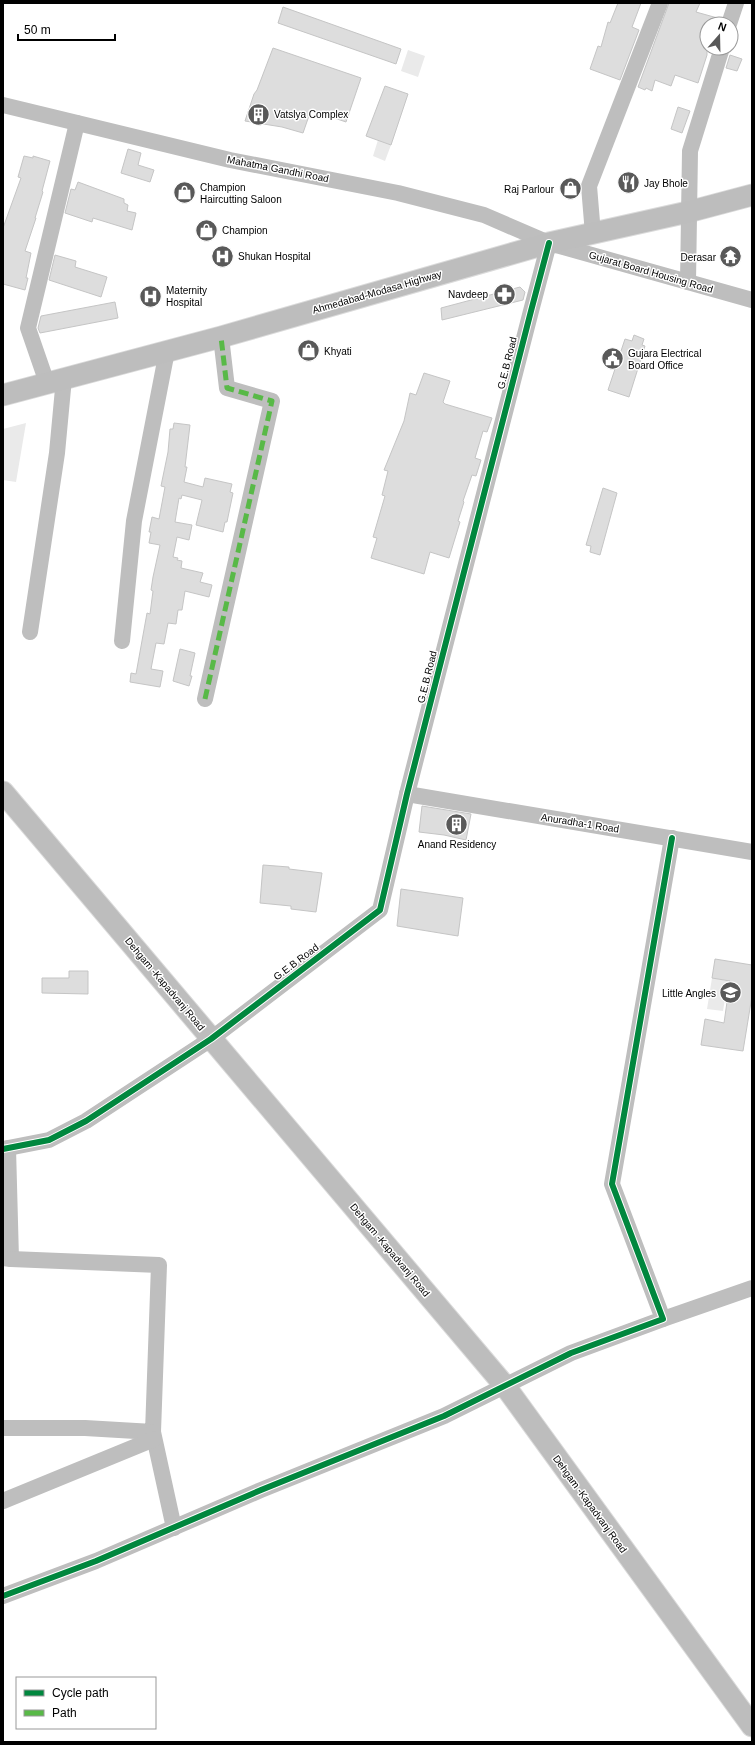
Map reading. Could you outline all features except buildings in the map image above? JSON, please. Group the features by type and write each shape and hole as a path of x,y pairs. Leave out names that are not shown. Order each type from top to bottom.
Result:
{"main road":[{"name":"Ahmedabad-Modasa Highway","path":"3,395 221,337 549,243 688,212 752,195"},
{"name":"Dehgam -Kapadvanj Road","path":"3,792 505,1386 752,1726"}],"street":[{"path":"593,234 589,186 660,3"},
{"path":"732,16 736,3"},
{"path":"688,282 690,151 720,56"},
{"name":"Mahatma Gandhi Road","path":"3,105 230,160 398,193 484,215 549,243"},
{"path":"30,632 57,453 55,381 28,328 77,123"},
{"name":"Gujarat Board Housing Road","path":"549,243 752,300"},
{"name":"G.E.B Road","path":"6,1148 49,1140 86,1121 211,1039 380,910 407,794 549,243"},
{"path":"204,699 272,402 227,388 221,337"},
{"path":"122,641 134,521 167,351"},
{"name":"Anuradha-1 Road","path":"407,794 752,852"},
{"path":"663,1319 612,1184 672,838"},
{"path":"6,1148 7,1259 159,1265 154,1436 174,1528"},
{"path":"3,1596 96,1562 261,1490 444,1416 570,1353 752,1288"},
{"path":"3,1428 85,1428 154,1436"},
{"path":"3,1501 154,1436"}],"shaded area":[{"path":"408,50 425,56 418,77 401,71"},
{"path":"378,140 391,145 385,161 373,156"},
{"path":"26,423 16,482 3,480 3,429"},
{"path":"712,978 728,981 723,1011 707,1009"}],"marked path":[{"path":"205,699 272,401 227,388 221,337"}],"cycle path":[{"path":"3,1149 49,1140 86,1121 211,1039 380,910 407,794 549,243"},
{"path":"3,1596 96,1561 261,1490 444,1416 571,1353 663,1319 612,1184 672,838"}],"place":[{"name":"Vatslya Complex","path":"259,114"},
{"name":"Jay Bhole","path":"629,183"},
{"name":"Raj Parlour","path":"570,189"},
{"name":"Champion Haircutting Saloon","path":"185,193"},
{"name":"Champion","path":"207,230"},
{"name":"Shukan Hospital","path":"222,256"},
{"name":"Derasar","path":"731,257"},
{"name":"Navdeep","path":"504,294"},
{"name":"Maternity Hospital","path":"150,296"},
{"name":"Khyati","path":"309,351"},
{"name":"Gujara Electrical Board Office","path":"613,359"},
{"name":"Anand Residency","path":"457,824"},
{"name":"Little Angles","path":"731,993"}]}
